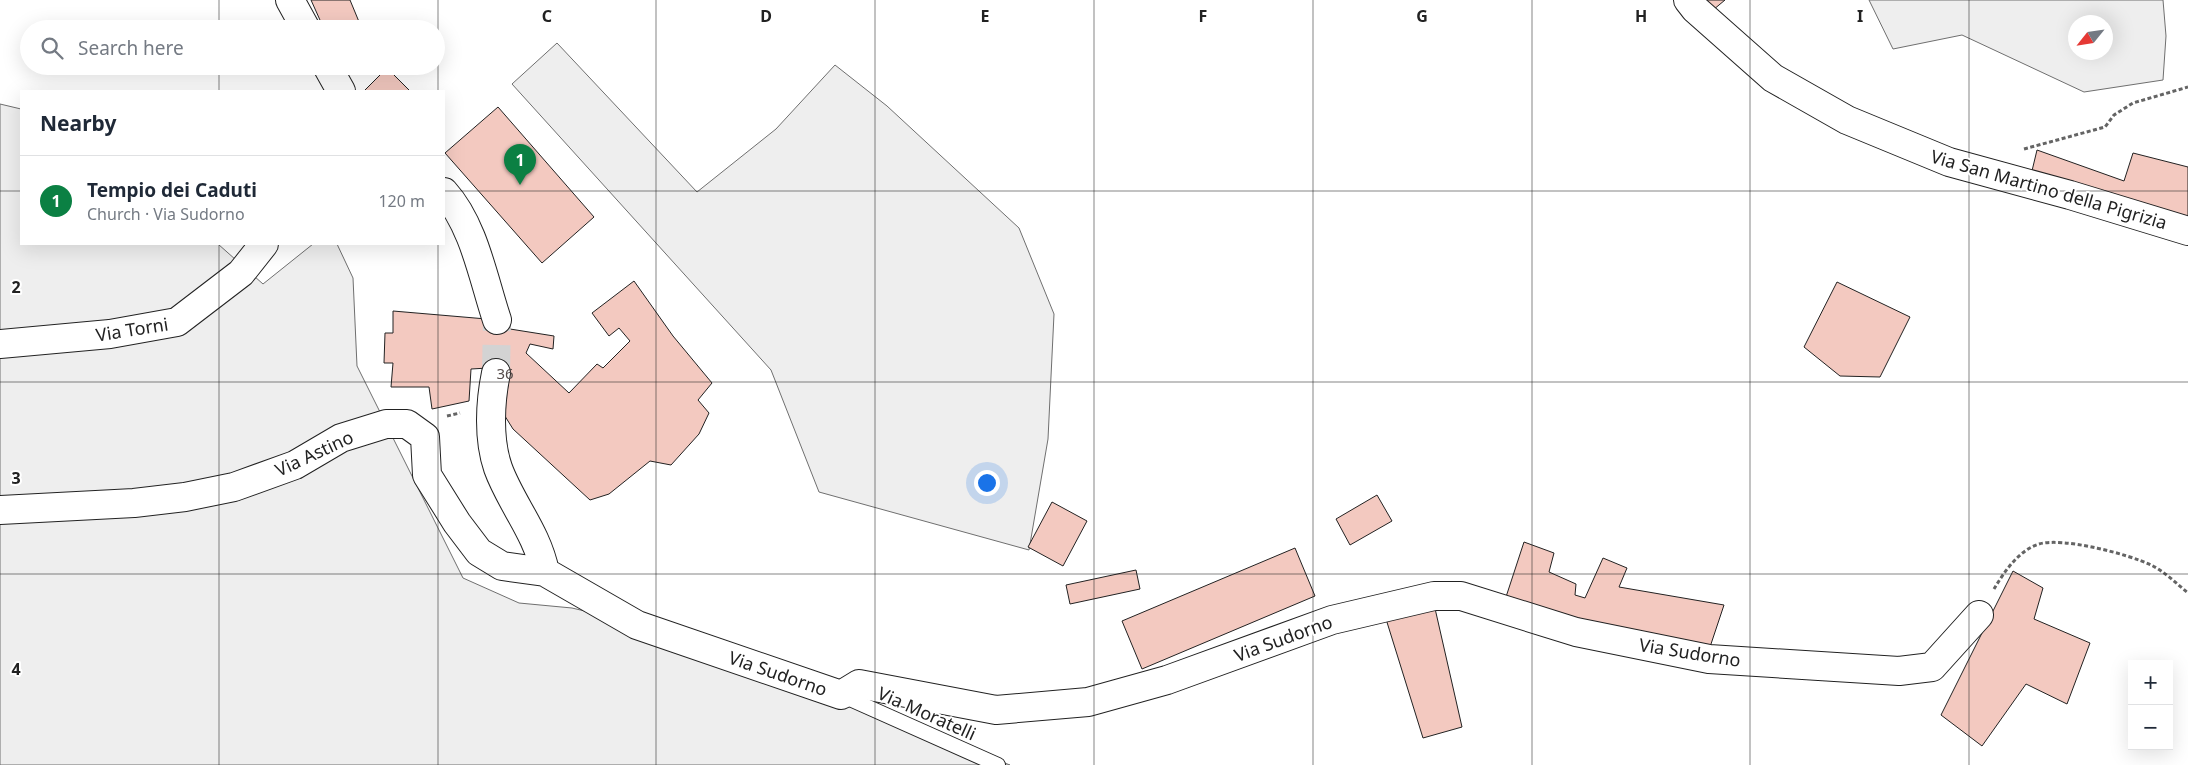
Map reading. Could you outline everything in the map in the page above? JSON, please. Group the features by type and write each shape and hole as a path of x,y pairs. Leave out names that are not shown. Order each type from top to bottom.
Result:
{"street":[{"path":"290,0 301,20"},
{"name":"Via San Martino della Pigrizia","path":"1688,0 1695,9 1773,78 1847,120 1948,162 2070,195 2188,231"},
{"path":"332,75 340,90"},
{"path":"445,193 456,205 472,241 497,320"},
{"name":"Via Torni","path":"0,344 110,334 177,322 241,273 263,245"},
{"path":"496,373 491,396 493,434 498,467 541,550 545,572"},
{"name":"Via Astino","path":"0,510 134,503 186,497 234,487 295,465 341,438 386,424 407,424 425,437 428,475 457,523 478,552 502,566 545,572"},
{"name":"Via Sudorno","path":"545,572 637,625 841,695 859,684 996,710 1088,702 1167,680 1332,620 1434,596 1461,596 1576,632 1709,659 1899,672 1932,667 1979,615"}],"lane":[{"name":"Via Moratelli","path":"841,695 998,765"}],"path":[{"path":"2015,150 2025,150 2105,127 2114,115 2133,103 2188,86"},
{"path":"1979,615 2008,566 2038,544 2059,541 2117,554 2152,565 2188,593"}],"shaded area":[{"path":"1869,0 2163,0 2166,36 2163,80 2084,92 1962,35 1893,49"},
{"path":"557,43 697,192 776,129 835,65 887,106 1019,228 1054,314 1048,439 1029,550 819,492 771,370 512,84"},
{"path":"0,104 20,109 20,245 219,245 263,284 312,245 337,245 353,278 357,366 463,578 519,603 572,608 631,622 800,684 1010,765 0,765"}],"building":[{"path":"311,0 350,0 358,20 320,20"},
{"path":"1704,0 1725,0 1713,10"},
{"path":"380,75 394,75 409,90 365,90"},
{"path":"498,107 594,217 542,263 445,153"},
{"path":"2037,150 2124,181 2133,153 2188,167 2188,218 2031,175"},
{"path":"634,281 673,336 712,383 698,400 709,413 699,434 671,465 650,461 609,494 590,500 513,429 493,397 488,368 471,369 469,401 432,409 429,387 391,387 393,363 384,363 385,333 393,333 393,311 510,321 510,329 554,336 553,349 530,344 526,353 569,393 597,364 603,368 630,341 619,328 609,336 592,313"},
{"path":"1837,282 1910,317 1880,377 1840,376 1804,347"},
{"path":"1377,495 1392,521 1350,545 1336,519"},
{"path":"1052,502 1087,521 1063,566 1028,547"},
{"path":"1524,542 1554,553 1549,572 1576,584 1575,595 1585,598 1603,558 1627,568 1619,587 1724,605 1708,653 1504,603"},
{"path":"1295,548 1315,596 1142,669 1122,621"},
{"path":"1136,570 1140,589 1070,604 1066,585"},
{"path":"2013,571 2043,588 2034,619 2090,643 2067,704 2026,684 1982,746 1941,715"},
{"path":"1434,604 1462,727 1423,738 1386,619"}],"tunnel":[{"path":"496,373 497,320"}],"place":[{"name":"Tempio dei Caduti","path":"520,185"}]}
